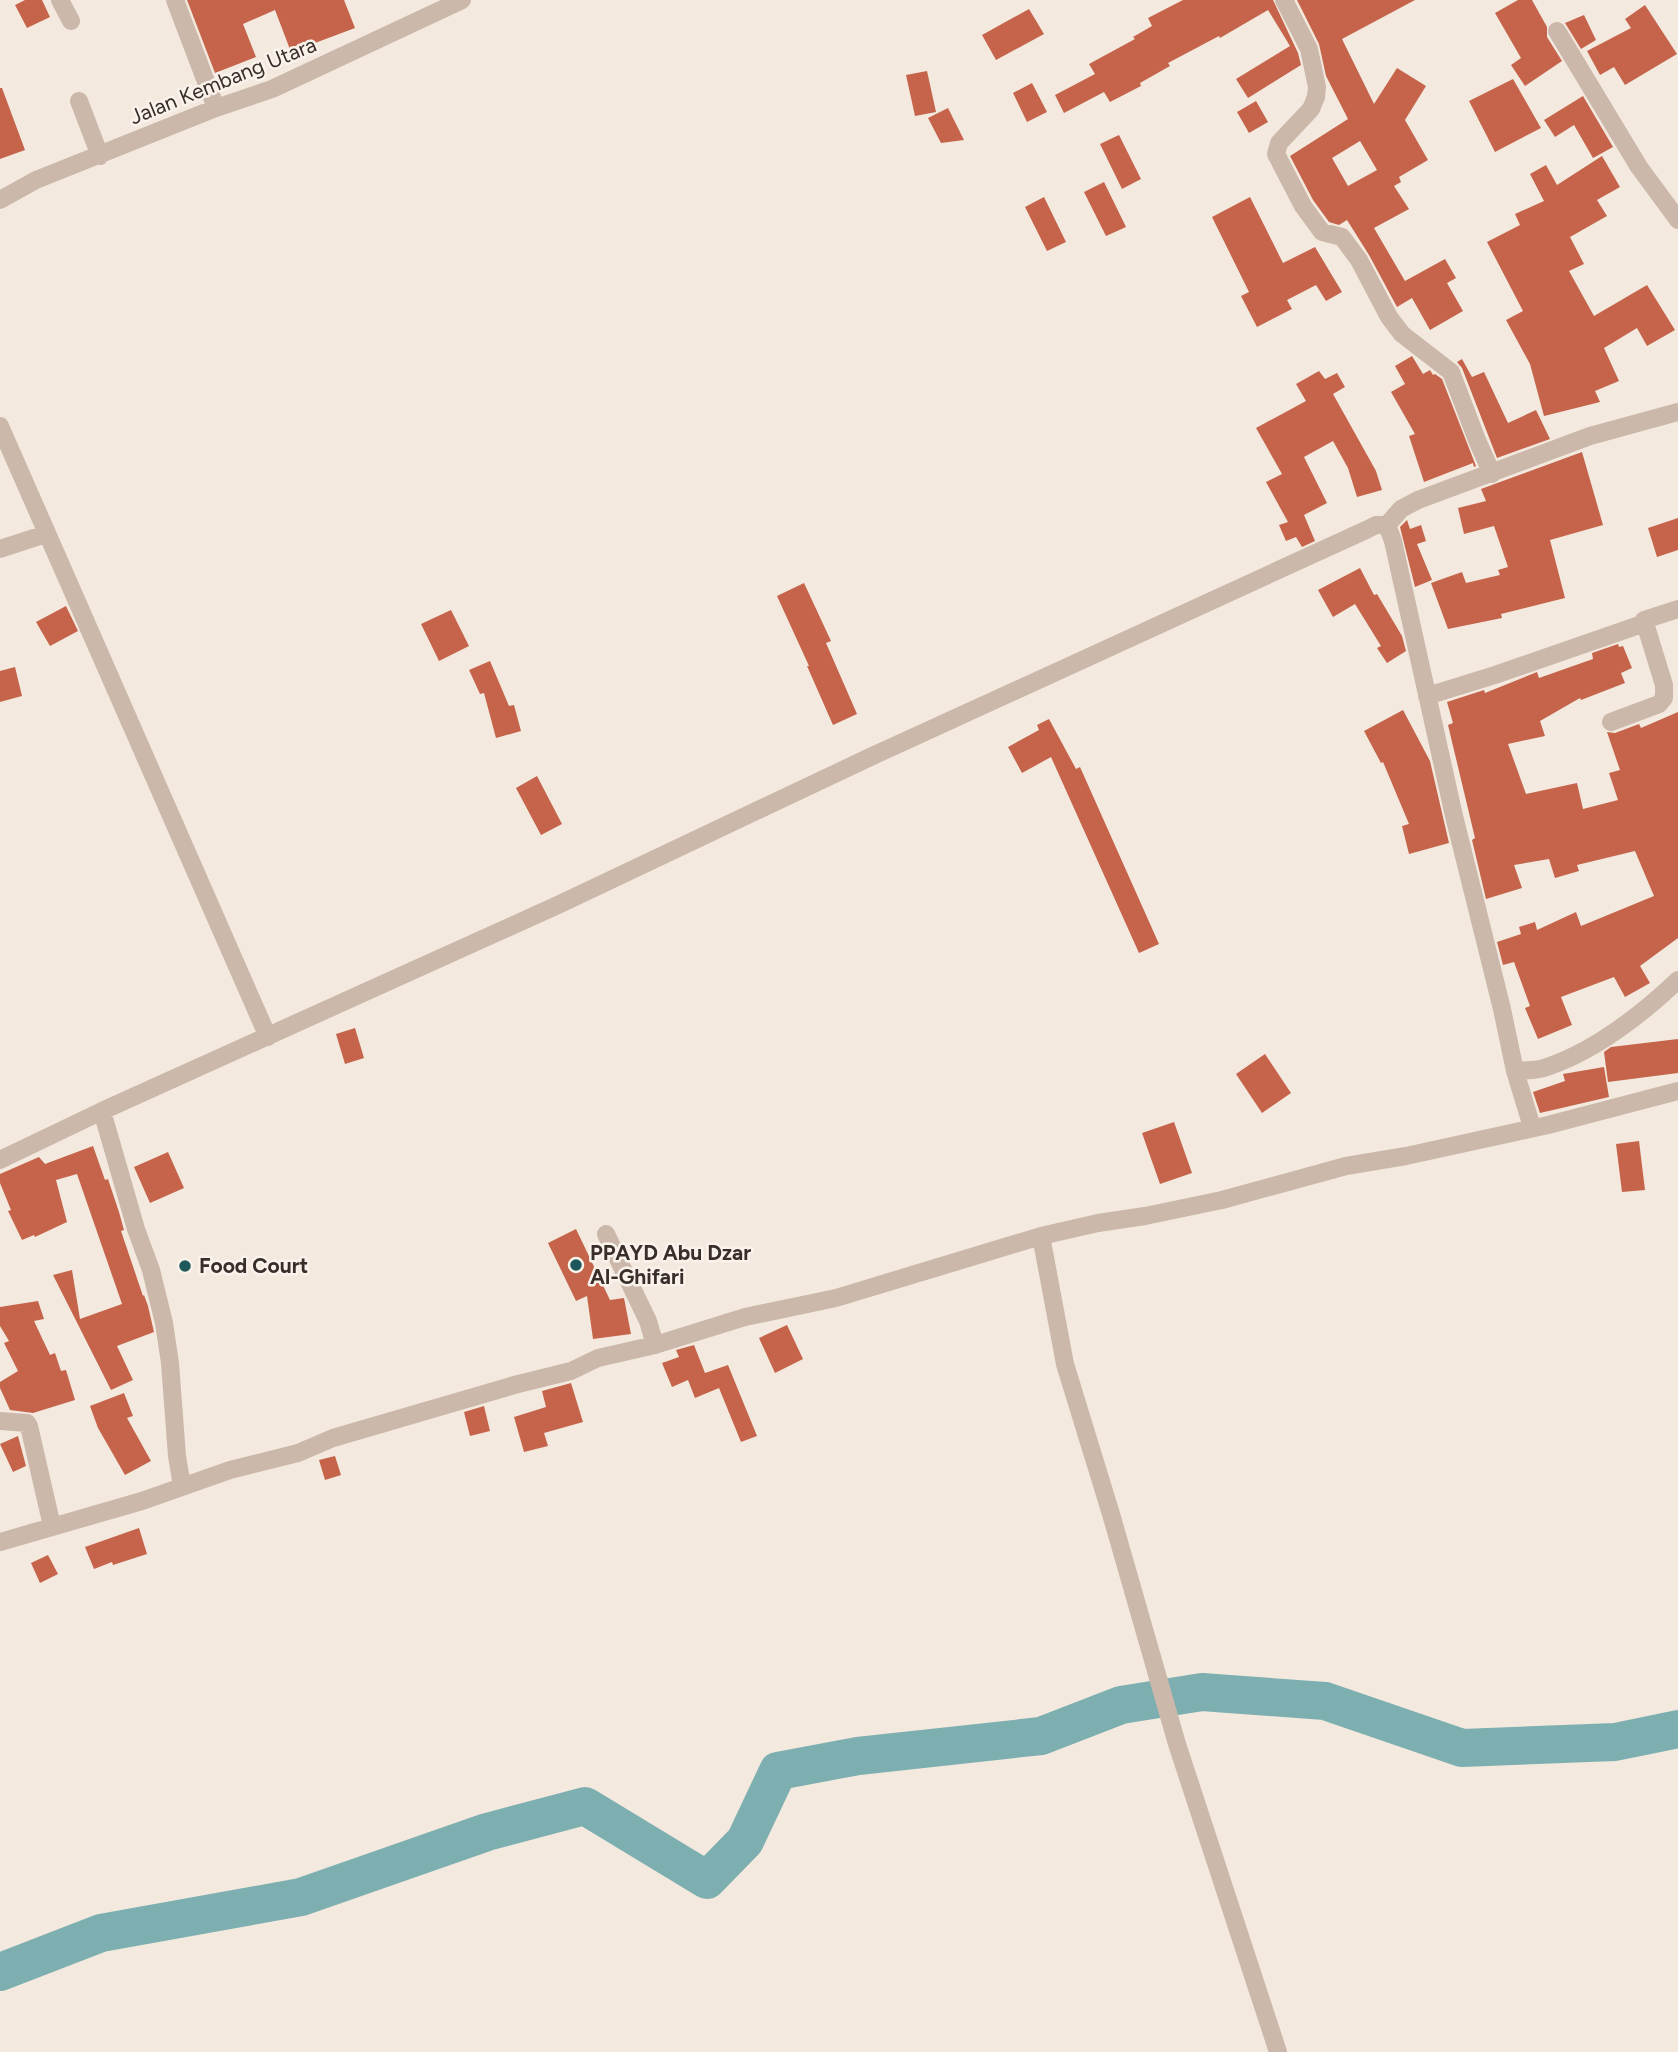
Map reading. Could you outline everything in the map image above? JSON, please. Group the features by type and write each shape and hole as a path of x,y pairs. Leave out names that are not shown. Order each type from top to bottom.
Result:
{"street":[{"path":"60,0 71,21"},
{"path":"176,0 216,108"},
{"name":"Jalan Kembang Utara","path":"0,200 36,180 216,108 272,89 462,0"},
{"path":"1284,0 1309,49 1317,87 1311,109 1279,143 1276,155 1303,206 1322,232 1342,237 1359,260 1389,317 1402,334 1451,372 1492,474"},
{"path":"1557,31 1639,167 1678,220"},
{"path":"79,101 100,156"},
{"path":"0,1160 102,1111 560,904 866,758 1366,530 1387,525 1401,509 1418,500 1590,436 1678,412"},
{"path":"0,426 268,1037"},
{"path":"1387,525 1393,541 1454,816 1515,1071 1532,1127"},
{"path":"0,549 47,534"},
{"path":"1611,722 1659,704 1664,698 1664,685 1644,620 1678,609"},
{"path":"1427,696 1645,623"},
{"path":"1515,1071 1546,1068 1587,1049 1621,1027 1678,980"},
{"path":"0,1542 52,1522 142,1501 230,1471 298,1454 333,1438 571,1371 597,1358 655,1345 745,1317 836,1298 1041,1236 1222,1199 1346,1166 1406,1156 1548,1125 1678,1091"},
{"path":"102,1111 136,1229 151,1270 164,1323 182,1486"},
{"path":"606,1234 648,1321 655,1345"},
{"path":"1041,1236 1065,1364 1168,1712 1278,2052"},
{"path":"0,1421 27,1423 29,1426 52,1522"}],"building":[{"path":"25,0 42,0 50,17 27,28 15,5"},
{"path":"187,0 344,0 355,28 291,52 275,10 243,24 256,57 215,73"},
{"path":"1183,0 1273,0 1301,65 1248,98 1236,79 1290,46 1268,10 1220,38 1219,36 1168,63 1170,66 1140,83 1141,86 1110,102 1104,92 1064,113 1055,95 1095,74 1089,64 1135,39 1133,37 1152,26 1148,18"},
{"path":"1297,0 1415,0 1342,39 1374,104 1397,68 1426,86 1405,120 1428,160 1399,177 1401,182 1394,186 1409,209 1374,228 1405,281 1445,259 1456,278 1447,283 1463,311 1430,330 1412,298 1397,307 1347,220 1339,225 1329,222 1313,200 1290,156 1348,119 1326,76 1319,44","holes":["1360,141 1377,170 1348,186 1332,158"]},
{"path":"1518,0 1532,0 1547,27 1547,37 1562,61 1525,86 1511,65 1521,58 1495,13"},
{"path":"1645,5 1677,54 1625,85 1614,67 1600,75 1587,51 1631,28 1625,19"},
{"path":"1029,9 1044,34 996,60 982,35"},
{"path":"1584,15 1596,40 1581,49 1565,23"},
{"path":"927,71 936,112 915,116 906,75"},
{"path":"1513,79 1541,128 1495,152 1469,101"},
{"path":"1032,83 1047,112 1027,122 1013,93"},
{"path":"0,88 25,150 0,159"},
{"path":"1583,96 1613,147 1593,158 1574,125 1555,137 1544,120"},
{"path":"1256,101 1268,122 1249,133 1237,112"},
{"path":"948,108 964,140 941,143 928,118"},
{"path":"1119,135 1141,179 1122,189 1100,144"},
{"path":"1602,156 1620,187 1597,200 1607,216 1570,237 1584,264 1569,271 1594,316 1647,285 1675,330 1647,346 1637,328 1604,348 1619,381 1595,391 1600,402 1544,416 1530,364 1506,320 1523,311 1487,242 1520,225 1515,214 1544,201 1530,174 1546,165 1557,185"},
{"path":"1104,182 1126,227 1106,236 1084,192"},
{"path":"1044,197 1066,242 1047,251 1025,207"},
{"path":"1250,197 1283,263 1315,247 1342,292 1326,301 1316,285 1287,300 1292,309 1257,327 1241,296 1249,292 1212,217"},
{"path":"1412,356 1423,374 1430,370 1433,375 1442,379 1476,466 1474,467 1473,463 1424,482 1409,436 1415,434 1391,392 1405,384 1395,366"},
{"path":"1462,359 1472,377 1484,372 1508,423 1536,410 1550,439 1497,458 1462,368 1457,362"},
{"path":"1319,371 1325,379 1337,373 1345,387 1333,394 1376,471 1382,490 1357,497 1348,468 1333,441 1304,457 1327,503 1304,515 1315,541 1302,547 1296,537 1286,541 1279,525 1288,522 1266,482 1282,474 1256,428 1306,401 1296,384"},
{"path":"1582,452 1603,525 1550,540 1565,598 1501,614 1502,618 1448,629 1431,583 1462,572 1466,583 1500,575 1498,570 1508,567 1494,526 1464,534 1458,508 1486,501 1481,489"},
{"path":"1678,518 1678,550 1657,557 1648,528"},
{"path":"1407,520 1410,529 1421,525 1426,541 1417,544 1432,580 1415,587 1400,527"},
{"path":"1360,568 1374,595 1377,594 1402,636 1406,651 1387,663 1377,648 1381,646 1355,604 1333,617 1318,590"},
{"path":"804,583 831,641 826,643 857,714 833,725 777,596"},
{"path":"66,606 78,631 50,646 36,622"},
{"path":"451,610 469,646 439,661 421,624"},
{"path":"1618,644 1619,647 1623,646 1632,668 1621,673 1625,683 1581,700 1580,698 1540,721 1545,736 1508,744 1526,794 1577,783 1583,809 1618,800 1609,773 1620,770 1607,732 1615,733 1639,724 1641,728 1678,712 1678,938 1640,966 1650,983 1625,997 1614,977 1561,997 1572,1025 1538,1039 1525,1008 1530,1006 1514,962 1503,965 1497,942 1521,934 1519,927 1535,922 1537,930 1576,912 1581,926 1654,896 1635,851 1577,865 1579,871 1555,878 1549,859 1514,865 1522,888 1486,899 1472,840 1475,838 1448,725 1453,723 1447,702 1484,690 1485,693 1537,672 1539,678 1593,659 1592,653"},
{"path":"490,661 509,706 514,705 521,731 496,738 484,693 480,694 469,670"},
{"path":"15,667 22,696 0,702 0,671"},
{"path":"1403,710 1430,761 1449,843 1409,854 1402,826 1409,824 1383,762 1381,763 1364,731"},
{"path":"1049,719 1076,769 1080,767 1159,944 1139,953 1051,757 1022,773 1008,747 1039,730 1037,725"},
{"path":"537,776 562,824 541,835 516,788"},
{"path":"355,1028 364,1058 345,1064 336,1034"},
{"path":"1678,1039 1678,1073 1608,1082 1604,1052 1611,1047"},
{"path":"1265,1054 1291,1093 1262,1113 1236,1074"},
{"path":"1604,1067 1609,1097 1540,1113 1533,1092 1565,1081 1563,1074"},
{"path":"1174,1122 1192,1173 1160,1184 1142,1133"},
{"path":"1639,1141 1645,1190 1622,1192 1616,1144"},
{"path":"93,1146 119,1212 124,1230 121,1231 148,1306 154,1332 117,1346 133,1380 111,1390 53,1275 72,1270 80,1319 122,1304 77,1174 56,1180 67,1222 22,1240 8,1211 11,1210 0,1183 0,1174 39,1157 45,1164"},
{"path":"168,1152 184,1188 150,1203 134,1167"},
{"path":"576,1229 610,1300 624,1298 631,1334 593,1339 587,1296 576,1301 548,1243"},
{"path":"38,1301 44,1319 34,1321 50,1355 55,1353 61,1371 66,1370 75,1400 33,1413 10,1410 0,1382 18,1371 4,1343 9,1341 0,1326 0,1307"},
{"path":"787,1325 803,1359 775,1373 759,1338"},
{"path":"694,1345 705,1373 728,1365 757,1436 741,1442 719,1388 695,1398 688,1380 672,1387 662,1363 679,1357 676,1350"},
{"path":"571,1383 583,1422 544,1433 548,1446 524,1452 514,1417 546,1407 542,1391"},
{"path":"124,1393 133,1416 127,1418 151,1461 125,1475 98,1428 90,1406"},
{"path":"484,1406 490,1431 470,1436 464,1412"},
{"path":"18,1436 26,1466 13,1472 0,1444"},
{"path":"335,1456 341,1475 325,1480 319,1460"},
{"path":"139,1528 147,1554 94,1569 85,1547"},
{"path":"48,1555 58,1574 40,1583 31,1563"}],"waterway":[{"path":"0,1972 101,1933 301,1897 487,1832 585,1806 707,1880 745,1841 778,1771 858,1756 1041,1736 1121,1705 1202,1692 1325,1701 1462,1748 1615,1742 1678,1729"}],"place":[{"name":"PPAYD Abu Dzar Al-Ghifari","path":"576,1265"},
{"name":"Food Court","path":"185,1266"}]}
